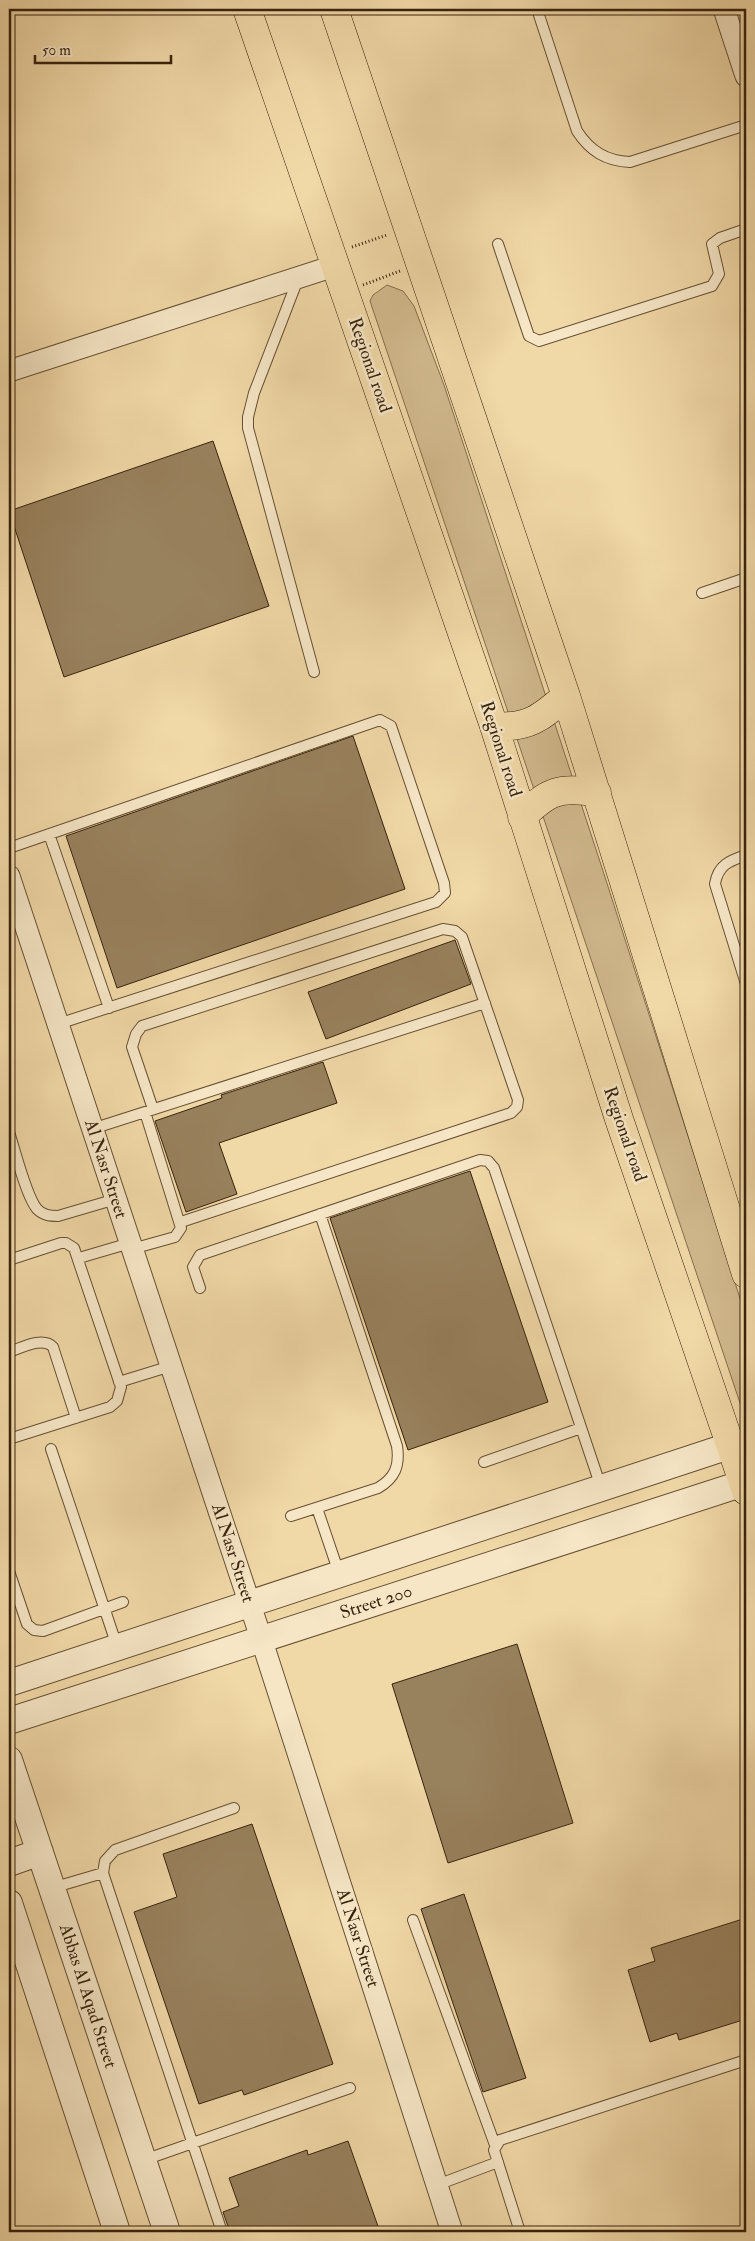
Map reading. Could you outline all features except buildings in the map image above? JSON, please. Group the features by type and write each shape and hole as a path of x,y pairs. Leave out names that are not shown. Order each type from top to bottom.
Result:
{"highway":[{"name":"Regional road","path":"247,9 494,726 619,1119 745,1487"},
{"path":"334,9 406,228 566,696 746,1274"},
{"path":"494,726 512,727 532,722 548,712 566,696"},
{"path":"522,817 535,804 553,792 572,790 597,793"}],"street":[{"path":"724,9 746,76"},
{"path":"9,371 298,278 333,261"},
{"name":"Al Nasr Street","path":"9,876 14,908 58,1024 116,1199 261,1638 452,2232"},
{"path":"9,1683 732,1445"},
{"name":"Street 200","path":"9,1722 261,1638 745,1487"},
{"name":"Abbas Al Aqad Street","path":"9,1760 166,2232"},
{"path":"9,1863 40,1852"},
{"path":"9,1903 117,2232"}],"lane":[{"path":"537,9 577,131 584,142 602,156 620,162 630,162 746,125"},
{"path":"498,244 529,336 538,341 712,286 719,274 712,244 720,238 746,228"},
{"path":"298,278 254,393 248,417 248,428 249,438 314,672"},
{"path":"702,592 746,578"},
{"path":"9,848 376,720 388,722 396,739 444,883 445,893 442,899 58,1024"},
{"path":"49,834 109,1008"},
{"path":"746,855 724,864 715,884 746,984"},
{"path":"79,1258 175,1237 179,1233 181,1222 132,1047 136,1034 142,1026 444,929 455,931 462,937 518,1100 515,1110 181,1222"},
{"path":"92,1129 485,1003"},
{"path":"9,1132 32,1201 42,1213 49,1216 58,1216 116,1199"},
{"path":"200,1288 193,1267 200,1255 480,1160 488,1161 494,1168 601,1488"},
{"path":"291,1516 378,1488 388,1482 396,1471 399,1458 397,1446 320,1214"},
{"path":"9,1260 61,1243 66,1243 74,1248 79,1258 119,1382 120,1394 114,1404 9,1439"},
{"path":"9,1352 43,1342 50,1344 53,1347 76,1418"},
{"path":"119,1382 171,1366"},
{"path":"484,1462 581,1428"},
{"path":"51,1449 117,1647"},
{"path":"317,1508 339,1574"},
{"path":"9,1571 27,1624 34,1630 43,1631 123,1602"},
{"path":"222,2232 103,1872 105,1861 115,1850 234,1808"},
{"path":"52,1888 103,1872"},
{"path":"413,1920 495,2145 498,2162 520,2232"},
{"path":"495,2145 503,2138 746,2060"},
{"path":"143,2160 350,2088"},
{"path":"437,2185 498,2162"}],"path":[{"path":"333,261 406,228"},
{"path":"344,292 419,264"}],"shaded area":[{"path":"387,285 403,291 414,306 444,385 746,1317 746,1409 741,1406 370,301 373,295"}]}
